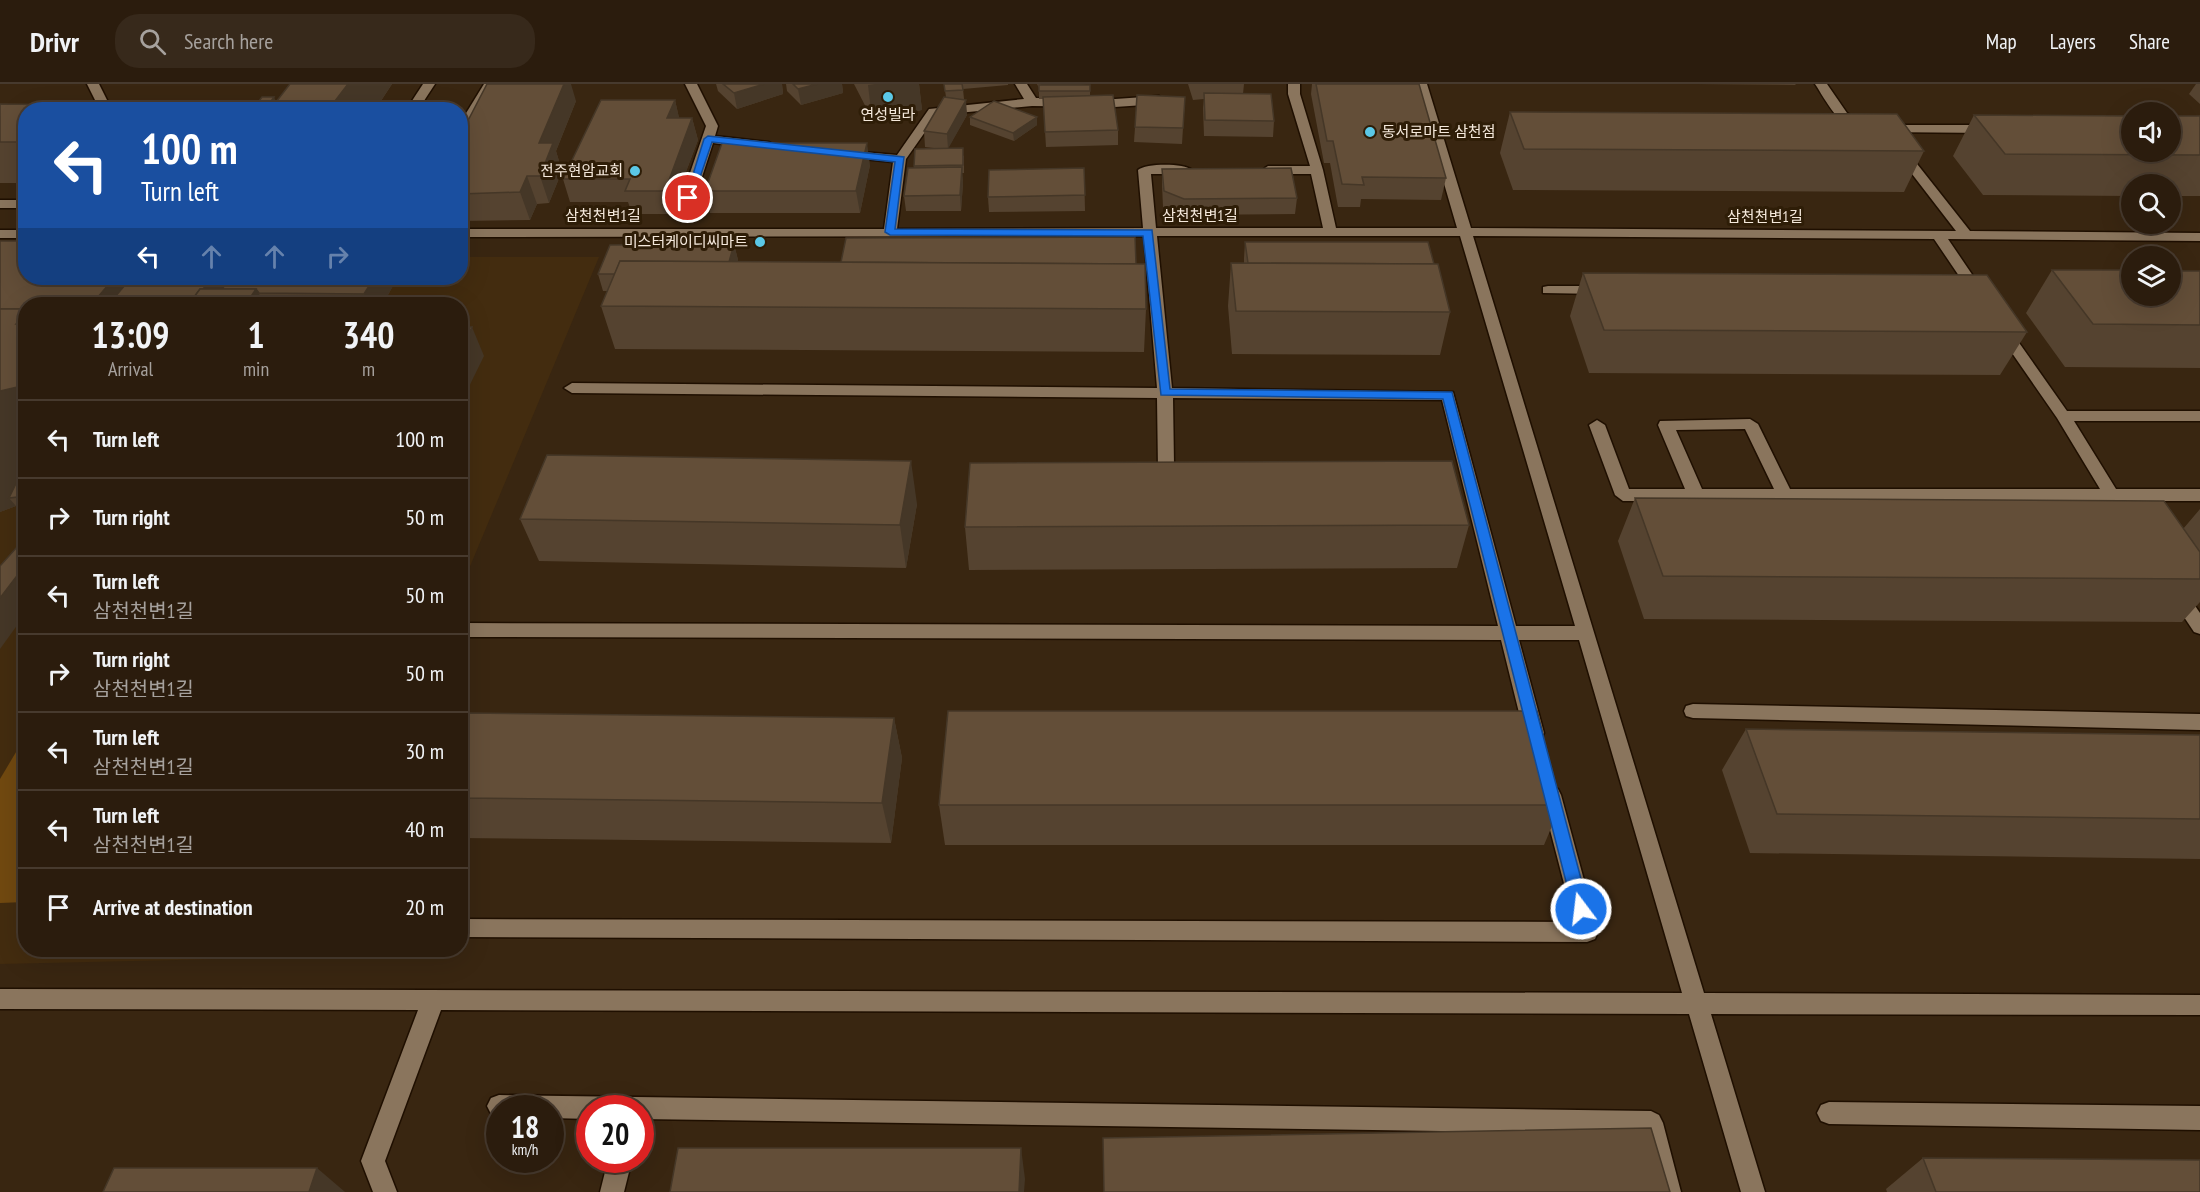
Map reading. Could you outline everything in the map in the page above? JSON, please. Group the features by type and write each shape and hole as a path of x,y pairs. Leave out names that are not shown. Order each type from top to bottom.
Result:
{"street":[{"path":"93,84 102,102"},
{"path":"417,102 429,84"},
{"path":"468,121 490,84"},
{"path":"682,217 712,126 691,84"},
{"path":"1022,84 1032,102"},
{"path":"1294,84 1294,94 1317,170 1330,232"},
{"path":"1421,84 1753,1192"},
{"path":"1821,84 1843,116 1905,158 1966,235"},
{"path":"890,232 900,159 933,112 1032,102 1114,103 1168,100"},
{"path":"1839,129 2003,129"},
{"path":"708,139 787,147"},
{"path":"832,152 900,159"},
{"path":"1201,470 1166,470 1165,392 1148,233 1144,170 1202,170"},
{"path":"1260,170 1317,170"},
{"path":"0,204 18,204"},
{"name":"삼천천변1길","path":"468,233 1466,232 2200,237"},
{"path":"0,234 18,234"},
{"path":"1938,235 1980,301 2063,416 2124,514"},
{"path":"1548,290 1619,291"},
{"path":"572,388 1448,395 1462,472 1538,748"},
{"path":"2063,416 2200,416"},
{"path":"1597,424 1623,495 2200,495"},
{"path":"1696,495 1666,424 1750,424 1785,495"},
{"path":"2168,580 2200,627"},
{"path":"468,630 1586,633"},
{"path":"1693,711 2200,722"},
{"path":"468,928 1587,932 1544,771"},
{"path":"0,999 2200,1005"},
{"path":"385,1192 373,1161 433,1001"},
{"path":"654,1108 1651,1123 1669,1192"},
{"path":"1829,1113 2200,1118"},
{"path":"612,1192 617,1173"}],"shaded area":[{"path":"468,257 599,257 468,571 468,297 18,297 18,957 307,957 0,964 0,260 18,272 18,285 468,285"},
{"path":"18,749 18,902 0,903 0,779"}],"building":[{"path":"290,84 348,84 335,101 276,102"},
{"path":"487,84 564,84 539,143 553,143 540,176 527,176 520,192 468,194 468,121"},
{"path":"723,84 764,84 734,93"},
{"path":"793,84 817,84 798,89"},
{"path":"944,84 962,84 963,90 945,91"},
{"name":"동서로마트 삼천점","path":"1316,84 1419,84 1446,178 1362,177 1364,185 1342,184 1333,141 1327,141"},
{"path":"1039,85 1090,85 1090,91 1039,91"},
{"path":"1204,93 1271,94 1274,121 1205,120"},
{"path":"1113,95 1118,130 1045,132 1043,97"},
{"path":"1137,95 1185,97 1183,128 1135,127"},
{"path":"262,97 274,97 271,102 212,102 259,101"},
{"path":"944,97 966,100 947,134 924,131"},
{"name":"전주현암교회","path":"601,100 675,100 667,118 692,118 665,191 625,191 630,179 563,179"},
{"path":"994,101 1037,117 1013,133 970,117"},
{"path":"0,104 18,104 18,142 0,142"},
{"path":"1510,112 1897,114 1924,151 1524,149"},
{"path":"1974,115 2121,116 2121,155 2005,154"},
{"path":"2181,116 2200,116 2200,155 2181,155"},
{"path":"722,143 867,143 856,191 705,191"},
{"path":"963,148 963,165 914,166 915,149"},
{"path":"962,167 960,195 904,196 908,168"},
{"path":"1084,168 1085,195 988,197 989,170"},
{"path":"1291,168 1297,198 1184,199 1164,191 1162,169"},
{"path":"1135,237 1136,264 841,262 846,238"},
{"path":"0,241 18,241 18,285 108,285 98,297 18,297 18,309 0,309"},
{"path":"1245,242 1428,242 1434,264 1248,263"},
{"path":"734,244 729,262 620,261 615,274 598,274 610,245"},
{"path":"620,261 1145,264 1146,309 601,306"},
{"path":"1231,263 1438,264 1450,312 1236,311"},
{"path":"2052,270 2121,270 2121,306 2181,306 2181,271 2200,271 2200,325 2093,324"},
{"path":"1583,273 1987,275 2027,332 1604,330"},
{"path":"125,285 206,285 194,297 115,297"},
{"path":"225,285 370,285 364,294 259,293 256,289 222,289"},
{"path":"200,289 256,289 251,297 194,297"},
{"path":"0,309 18,309 16,324 18,324 18,387 0,391"},
{"path":"547,455 911,461 900,525 520,519"},
{"path":"1452,461 1469,525 965,527 970,463"},
{"path":"18,479 18,497 9,498"},
{"path":"1635,498 2164,501 2200,552 2200,579 1663,576"},
{"path":"18,547 18,574 0,598 0,566"},
{"path":"948,711 1537,711 1561,805 939,805"},
{"path":"468,713 894,718 882,803 468,798"},
{"path":"1746,729 2200,735 2200,819 1777,814"},
{"path":"1651,1128 1670,1192 1104,1192 1103,1138"},
{"path":"678,1148 1021,1148 1019,1192 670,1192"},
{"path":"1923,1158 2200,1160 2200,1192 1936,1192"},
{"path":"114,1168 317,1168 309,1192 103,1192"}],"place":[{"name":"연성빌라","path":"888,97"},
{"name":"동서로마트 삼천점","path":"1370,132"},
{"name":"전주현암교회","path":"635,171"},
{"name":"미스터케이디씨마트","path":"760,242"}],"route":[{"path":"688,198 708,139 900,159 890,232 1148,233 1165,392 1448,395 1581,909"}]}
